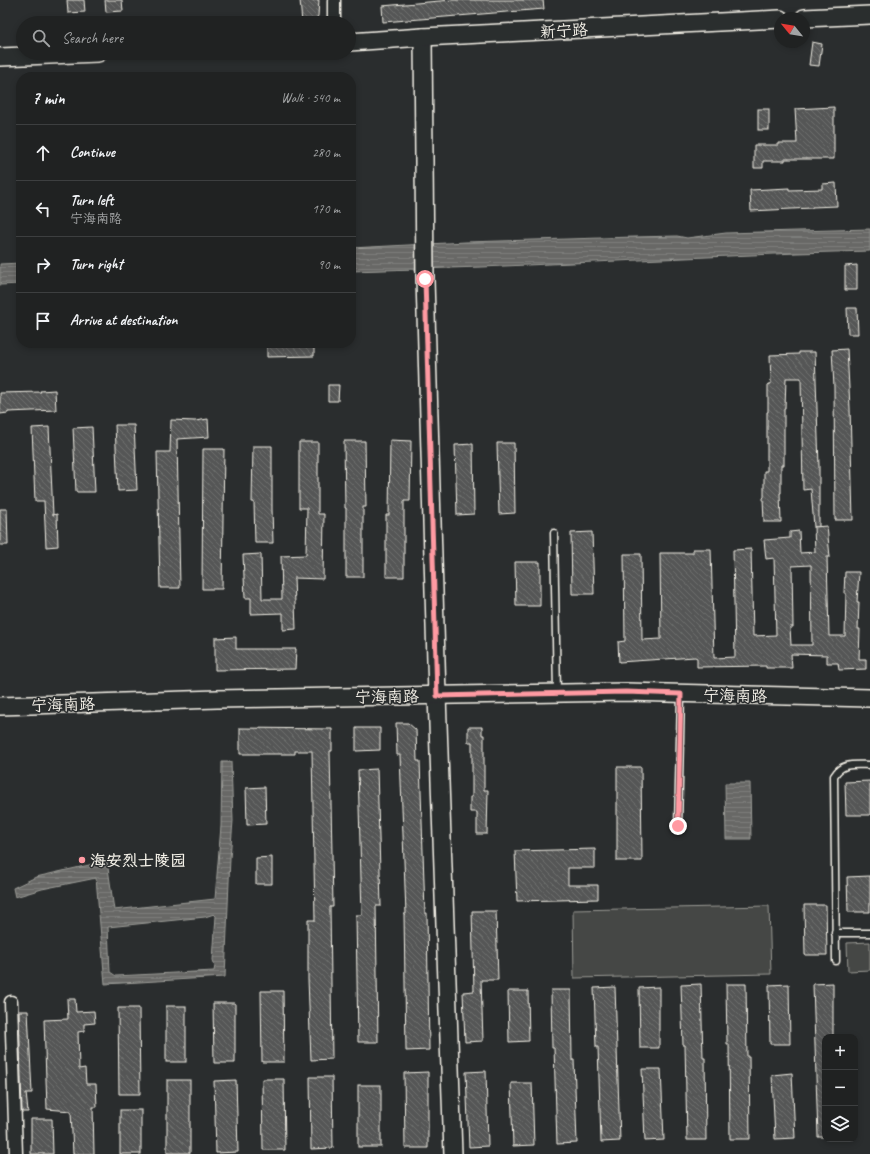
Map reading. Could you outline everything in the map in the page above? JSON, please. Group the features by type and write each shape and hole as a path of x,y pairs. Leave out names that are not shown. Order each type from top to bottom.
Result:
{"street":[{"path":"334,0 334,16"},
{"path":"810,18 870,15"},
{"name":"新宁路","path":"356,42 774,19"},
{"path":"423,37 425,274 437,696 453,1154"},
{"path":"0,57 16,56"},
{"name":"宁海南路","path":"0,706 225,699 626,692 870,698"},
{"path":"11,1002 16,1154"}],"lane":[{"path":"554,532 557,693"},
{"path":"678,826 681,694"},
{"path":"836,961 834,776 838,770 845,766 870,765"},
{"path":"835,933 870,933"}],"shaded area":[{"path":"870,229 870,251 356,271 356,248 466,242 677,236 687,238 726,233"},
{"path":"16,263 16,284 0,285 0,264"},
{"path":"222,762 231,762 233,821 225,977 105,984 96,878 42,889 15,897 13,888 36,877 107,861 114,910 215,899 221,826","holes":["214,914 216,916 213,960 215,966 214,971 116,976 110,972 108,927 205,917"]},
{"path":"725,783 750,783 751,839 726,839"},
{"path":"769,906 771,974 574,978 573,910"},
{"path":"870,942 870,970 848,971 847,943"}],"building":[{"path":"67,0 84,0 85,12 68,13"},
{"path":"105,0 122,0 123,11 106,12"},
{"path":"300,0 319,0 318,16 301,16"},
{"path":"451,0 543,0 544,9 383,22 382,6"},
{"path":"812,42 822,44 819,66 809,65"},
{"path":"834,107 834,159 785,159 785,161 763,161 763,168 754,168 754,145 797,143 795,109"},
{"path":"758,109 769,109 769,130 758,130"},
{"path":"836,183 837,206 751,211 750,190 789,188 789,190 822,189 822,184"},
{"path":"857,265 857,290 845,290 845,266"},
{"path":"847,308 857,308 858,334 848,334"},
{"path":"267,348 314,348 314,356 267,357"},
{"path":"847,349 853,520 835,520 834,387 832,350"},
{"path":"799,352 815,352 819,466 819,527 814,527 811,489 803,490 801,378 786,378 784,408 784,465 781,465 780,493 781,522 764,522 763,498 764,471 767,471 768,384 771,384 770,355 799,354"},
{"path":"328,385 339,385 338,401 328,401"},
{"path":"55,390 56,410 8,412 0,414 0,393 41,392 40,391"},
{"path":"208,419 209,437 177,439 180,588 160,588 157,452 170,452 171,420 195,421"},
{"path":"115,425 134,425 137,490 118,491"},
{"path":"49,427 53,515 57,514 58,546 46,547 44,501 35,501 32,428"},
{"path":"92,427 95,492 76,492 73,428"},
{"path":"390,440 411,441 410,501 404,501 404,577 386,577 386,515 389,515"},
{"path":"344,441 365,441 366,507 363,507 363,577 346,577"},
{"path":"299,442 318,442 318,514 324,514 323,579 294,578 296,629 283,630 283,613 251,614 251,598 245,598 243,555 261,554 262,599 282,599 281,556 306,555 307,508 299,508"},
{"path":"497,443 514,443 515,513 499,514"},
{"path":"473,444 474,514 457,515 455,445"},
{"path":"253,446 272,446 273,543 255,543 254,502 252,502"},
{"path":"203,449 224,449 222,589 202,589"},
{"path":"0,509 7,509 8,545 0,545"},
{"path":"827,526 830,557 827,557 829,636 845,636 845,572 859,572 857,602 859,602 858,629 860,629 859,659 866,659 866,669 839,670 838,663 827,663 827,655 791,654 792,668 766,668 766,666 697,667 697,658 695,657 619,662 618,642 625,641 624,554 641,554 642,640 661,639 660,553 693,553 693,549 711,549 714,658 735,657 733,550 751,549 753,636 776,635 774,558 766,559 764,540 790,538 790,532 799,531 800,553 815,552 814,527","holes":["811,565 812,645 791,645 790,627 793,627 792,566"]},
{"path":"592,532 594,594 572,594 571,533"},
{"path":"515,562 540,562 540,606 516,606"},
{"path":"236,637 236,649 296,649 295,669 215,670 215,638"},
{"path":"396,723 408,723 416,730 417,761 420,761 425,913 427,913 429,1050 406,1051 404,914 406,914 400,755 397,755"},
{"path":"468,727 482,727 482,735 484,735 484,790 488,790 487,834 477,834 477,812 470,812 470,797 472,797 472,742 468,742"},
{"path":"240,728 332,729 332,751 330,751 333,907 330,907 332,1059 311,1060 308,979 308,920 315,920 312,751 295,751 295,754 240,754"},
{"path":"356,728 380,728 380,750 356,751"},
{"path":"617,767 641,767 642,861 617,861"},
{"path":"377,769 381,906 376,906 378,1042 358,1042 356,915 362,915 358,770"},
{"path":"870,781 870,815 846,815 845,782"},
{"path":"265,787 266,824 247,825 246,788"},
{"path":"595,849 595,868 568,868 568,885 598,885 598,899 517,901 515,851"},
{"path":"272,857 272,884 256,884 256,858"},
{"path":"870,876 870,912 848,912 847,877"},
{"path":"804,905 826,905 827,955 805,955"},
{"path":"472,911 496,911 498,980 481,980 483,1041 465,1042 463,992 474,991"},
{"path":"833,983 833,1034 822,1034 822,1137 818,1137 813,984"},
{"path":"701,984 703,1058 705,1058 706,1140 687,1140 685,1045 683,1045 681,985"},
{"path":"726,984 746,984 750,1139 730,1139 729,1044 727,1044"},
{"path":"789,984 790,1044 770,1044 769,985"},
{"path":"615,987 620,1141 601,1142 598,1047 596,1047 594,988"},
{"path":"659,987 659,1048 640,1048 639,988"},
{"path":"551,990 571,990 572,1060 574,1060 577,1143 557,1144 554,1048 552,1048"},
{"path":"261,991 283,991 284,1062 262,1062"},
{"path":"508,991 528,991 529,1041 509,1042"},
{"path":"67,999 75,999 76,1012 94,1011 95,1023 84,1024 84,1031 78,1032 79,1069 85,1068 86,1084 96,1084 97,1107 93,1107 94,1154 73,1154 71,1111 47,1109 44,1020 68,1019"},
{"path":"213,1003 235,1003 235,1063 214,1063"},
{"path":"166,1006 186,1006 186,1062 166,1062"},
{"path":"118,1008 139,1008 140,1094 119,1094"},
{"path":"19,1011 28,1011 32,1093 26,1093 28,1112 22,1112"},
{"path":"642,1069 661,1069 664,1140 645,1141"},
{"path":"486,1071 488,1146 469,1147 466,1072"},
{"path":"428,1072 428,1148 405,1148 404,1073"},
{"path":"792,1073 795,1138 775,1139 772,1075"},
{"path":"310,1077 332,1077 333,1148 311,1149"},
{"path":"262,1079 284,1079 285,1150 263,1150"},
{"path":"167,1080 190,1080 190,1153 167,1153"},
{"path":"236,1080 238,1152 216,1153 214,1081"},
{"path":"511,1083 532,1083 534,1145 513,1146"},
{"path":"358,1085 381,1085 381,1147 358,1147"},
{"path":"120,1110 141,1110 141,1154 120,1154"},
{"path":"31,1119 52,1119 53,1154 31,1154"}],"place":[{"name":"海安烈士陵园","path":"82,860"}],"route":[{"path":"425,279 437,696 626,692 681,694 678,826"}]}
